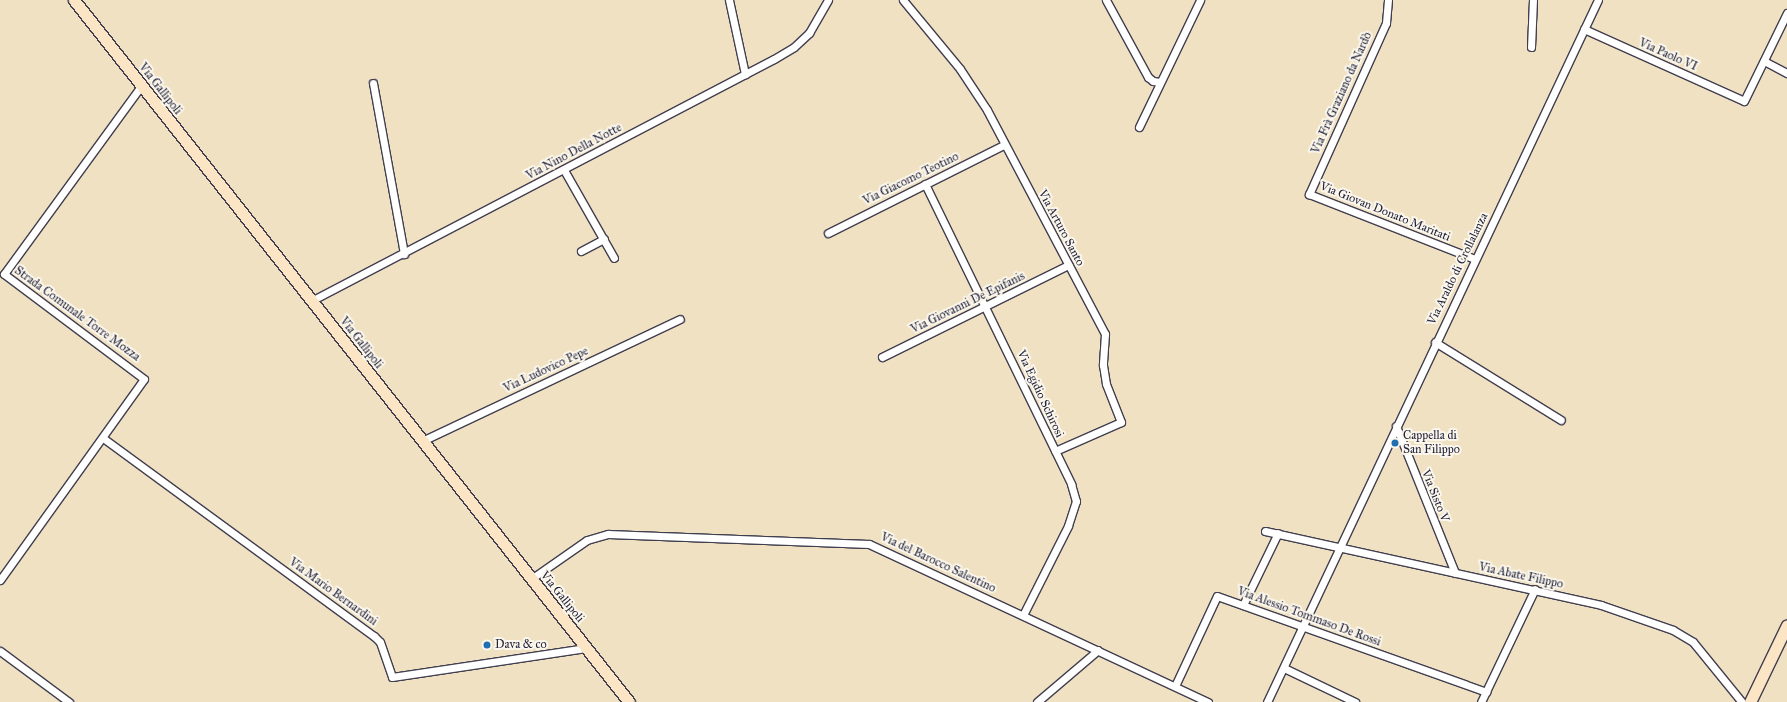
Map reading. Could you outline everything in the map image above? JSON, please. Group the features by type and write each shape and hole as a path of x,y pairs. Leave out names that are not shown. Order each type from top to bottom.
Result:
{"main road":[{"name":"Via Gallipoli","path":"74,0 629,702"},
{"path":"1750,702 1787,625"}],"street":[{"path":"729,0 745,74"},
{"name":"Via Nino Della Notte","path":"311,301 564,170 794,47 809,32 828,0"},
{"name":"Via Arturo Santo","path":"903,0 960,69 987,110 1066,267 1105,334 1103,365 1106,384 1121,422 1055,451"},
{"path":"1106,0 1148,77 1152,81 1160,82"},
{"path":"1139,127 1200,0"},
{"name":"Via Frà Graziano da Nardò","path":"1309,194 1386,23 1388,0"},
{"path":"1531,47 1534,0"},
{"name":"Via Araldo di Crollalanza","path":"1267,702 1435,342 1598,0"},
{"path":"1787,13 1764,61 1787,73"},
{"path":"1780,28 1787,32"},
{"name":"Via Paolo VI","path":"1584,29 1744,102 1764,61"},
{"path":"373,83 404,254"},
{"name":"Strada Comunale Torre Mozza","path":"0,580 144,379 4,274 141,86"},
{"name":"Via Giacomo Teotino","path":"828,233 1004,145"},
{"path":"564,170 614,258"},
{"name":"Via Egidio Schirosi","path":"926,184 1071,484 1076,501 1068,526 1023,615"},
{"name":"Via Giovan Donato Maritati","path":"1309,194 1475,259"},
{"path":"581,251 604,239"},
{"name":"Via Giovanni De Epifanis","path":"882,357 1066,267"},
{"name":"Via Ludovico Pepe","path":"422,441 680,319"},
{"path":"1435,342 1561,420"},
{"name":"Via Sisto V","path":"1396,426 1455,574"},
{"name":"Via Mario Bernardini","path":"103,438 374,636 380,642 392,677 586,648"},
{"name":"Via Abate Filippo","path":"1265,530 1455,574 1535,589 1601,605 1686,637 1742,702"},
{"name":"Via del Barocco Salentino","path":"531,579 587,540 608,534 869,544 1208,702"},
{"path":"1243,605 1278,534"},
{"path":"1481,702 1535,589"},
{"name":"Via Alessio Tommaso De Rossi","path":"1175,686 1217,596 1486,692"},
{"path":"0,650 69,702"},
{"path":"1037,702 1098,650"},
{"path":"1284,668 1355,702"}],"place":[{"name":"Cappella di San Filippo","path":"1395,443"},
{"name":"Dava & co","path":"487,645"}]}
